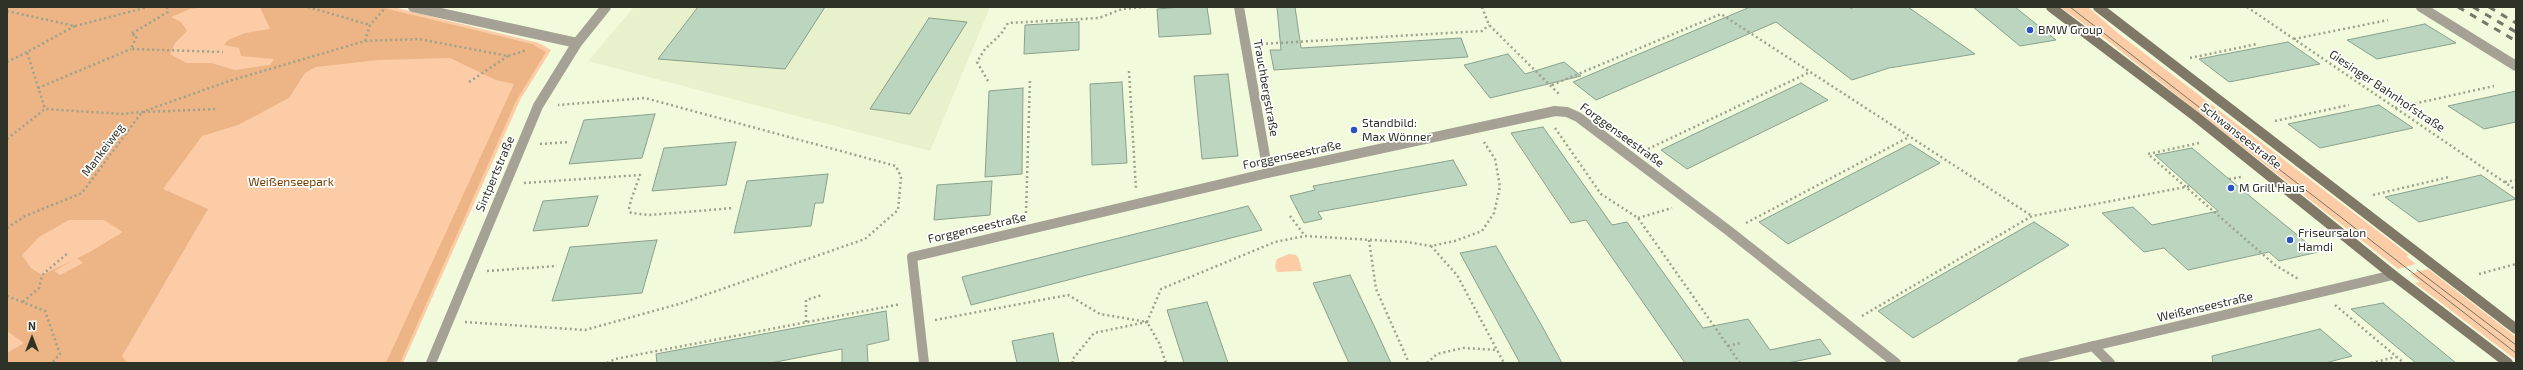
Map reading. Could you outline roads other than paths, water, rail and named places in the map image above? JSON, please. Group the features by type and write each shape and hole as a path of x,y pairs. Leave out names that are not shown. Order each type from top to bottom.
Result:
{"main road":[{"name":"Schwanseestraße","path":"2052,7 2195,116 2393,275 2508,363"},
{"name":"Schwanseestraße","path":"2098,7 2516,329"}],"street":[{"path":"413,7 577,43"},
{"name":"Sintpertstraße","path":"431,363 538,106 577,43 606,7"},
{"name":"Trauchbergstraße","path":"1239,7 1268,173"},
{"path":"2420,7 2516,66"},
{"name":"Forggenseestraße","path":"924,363 912,257 1268,173 1544,113 1567,112 1578,117 1729,231 1896,363"},
{"name":"Weißenseestraße","path":"2022,363 2393,275"},
{"path":"2093,346 2110,363"}],"tram line":[{"path":"2070,7 2516,353"},
{"path":"2417,270 2516,345"}],"railway":[{"path":"2458,7 2516,41"},
{"path":"2473,7 2516,32"},
{"path":"2489,7 2516,23"}],"place":[{"name":"BMW Group","path":"2030,30"},
{"name":"Standbild: Max Wönner","path":"1354,130"},
{"name":"M Grill Haus","path":"2231,188"},
{"name":"Friseursalon Hamdi","path":"2290,240"}],"park label":[{"name":"Weißenseepark","path":"291,182"}]}
